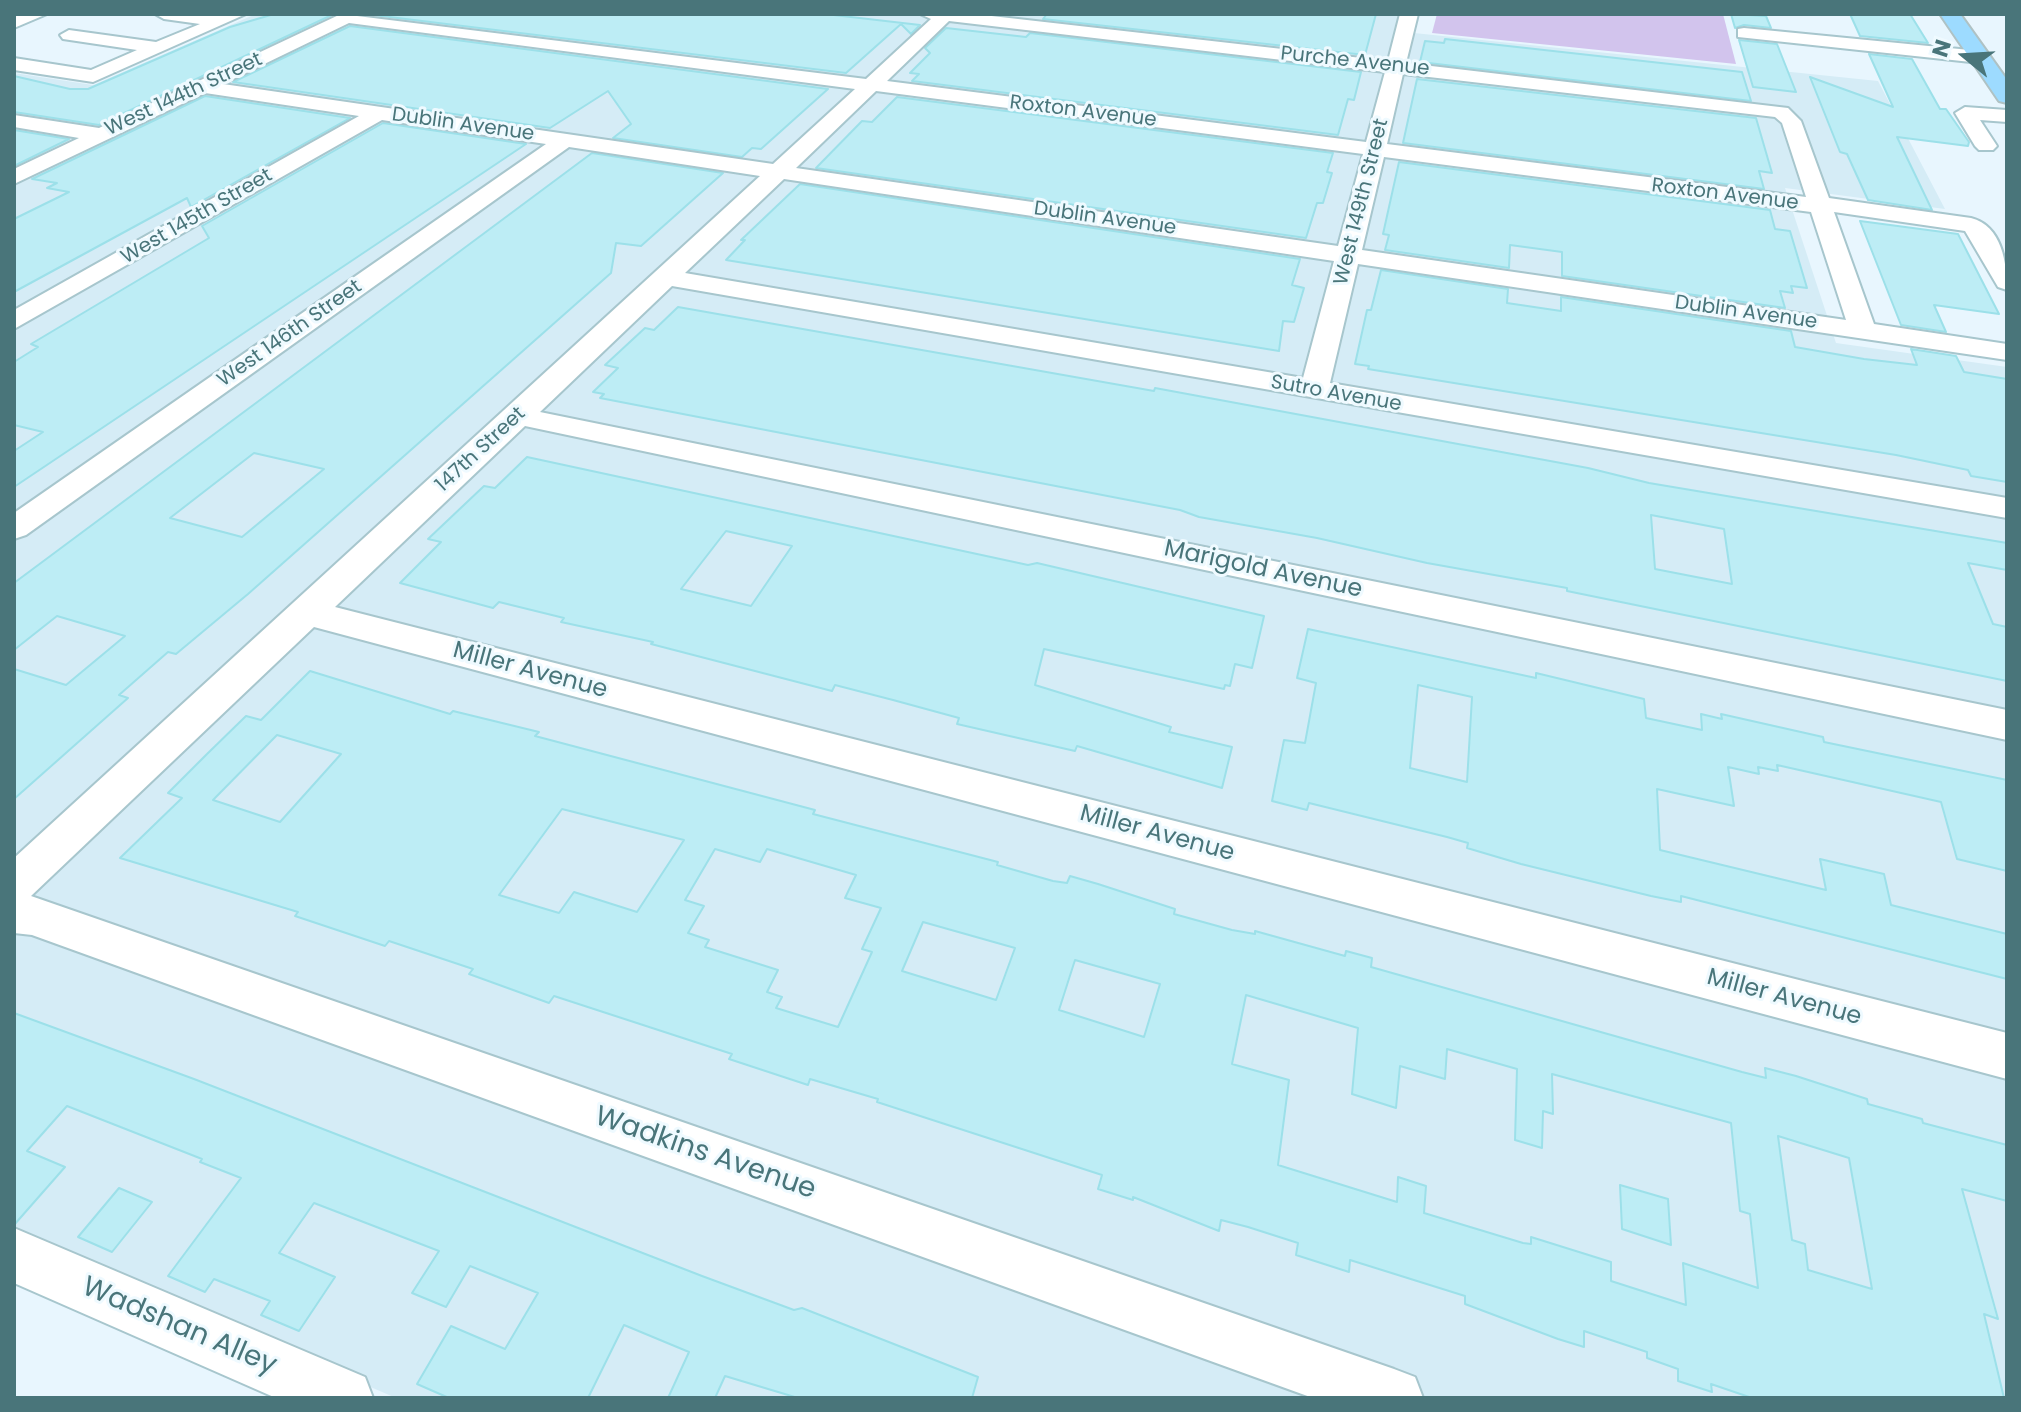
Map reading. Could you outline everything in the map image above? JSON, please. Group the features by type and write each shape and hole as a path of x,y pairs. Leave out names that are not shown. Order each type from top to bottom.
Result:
{"main road":[{"path":"1950,14 2007,96"}],"street":[{"path":"14,23 38,14"},
{"path":"164,14 228,18"},
{"name":"West 149th Street","path":"1314,390 1409,14"},
{"name":"Purche Avenue","path":"940,15 1781,112 1791,121 1818,205"},
{"name":"147th Street","path":"14,885 779,171 940,15"},
{"name":"Roxton Avenue","path":"351,16 1971,225 1978,229 2007,282"},
{"name":"West 144th Street","path":"14,177 351,16"},
{"path":"14,64 93,76 228,18"},
{"path":"1744,33 1862,52 1980,57"},
{"path":"69,35 159,48"},
{"name":"Dublin Avenue","path":"202,87 2007,352"},
{"path":"1986,146 1963,106 2007,116"},
{"name":"West 145th Street","path":"14,321 379,113"},
{"path":"14,121 101,135"},
{"name":"West 146th Street","path":"14,528 565,140"},
{"path":"1818,205 1863,330"},
{"name":"Sutro Avenue","path":"665,277 2007,508"},
{"name":"Marigold Avenue","path":"518,416 2007,725"},
{"name":"Miller Avenue","path":"306,612 2007,1056"},
{"name":"Wadkins Avenue","path":"14,914 32,916 1394,1398"},
{"name":"Wadshan Alley","path":"14,1255 344,1398"}],"shaded area":[{"path":"256,14 1418,14 1414,33 1878,81 1945,209 1785,188 1836,343 2007,367 2007,1398 396,1398 14,1233 14,73 93,85"},
{"path":"1437,14 1723,14 1736,64 1432,33"}],"building":[{"path":"274,14 334,14 99,125 14,112 14,76 70,89 88,89 230,27"},
{"path":"365,14 825,14 920,25 911,34 901,24 846,73"},
{"path":"1047,14 1376,14 1365,55 1043,19"},
{"path":"1731,14 1766,16 1771,28 1744,25 1735,28"},
{"path":"1850,14 1910,14 1928,43 1860,36"},
{"path":"350,26 828,89 761,149 752,148 742,157 613,138 631,124 608,91 550,128 233,82"},
{"path":"946,28 1026,37 1030,33 1361,72 1354,100 1348,99 1338,135 912,81 919,74 910,73 930,53 925,48"},
{"path":"1445,39 1742,72 1751,101 1420,62 1425,41 1444,43"},
{"path":"1739,40 1777,44 1796,92 1753,87"},
{"path":"1869,54 1912,59 1940,109 1946,109 1969,142 1968,146 1897,137 1932,210 1868,200 1847,154 1840,152 1810,77 1893,107"},
{"path":"1417,79 1756,118 1772,173 1759,171 1764,189 1403,143"},
{"path":"205,96 350,118 191,207 187,198 14,292 14,219 69,192 47,188 57,183 32,179"},
{"path":"897,97 1333,153 1327,172 1332,173 1323,203 1317,203 1306,238 816,168 862,121 872,122"},
{"path":"383,123 526,144 14,487 14,451 43,432 14,425 14,362 38,347 31,344 209,238 202,226"},
{"path":"14,130 69,139 14,166"},
{"path":"592,153 723,173 641,246 616,243 611,273 248,594 176,654 168,652 119,695 128,698 14,799 14,669 66,685 125,636 57,616 14,650 14,583","holes":["254,453 324,469 242,537 170,518"]},
{"path":"1399,162 1770,210 1775,229 1790,231 1807,288 1791,286 1793,293 1780,291 1785,308 1562,276 1562,252 1510,245 1509,268 1385,250 1389,235 1383,234"},
{"path":"800,184 1300,259 1292,285 1304,288 1294,322 1283,321 1279,351 726,260 745,240 741,240"},
{"path":"1860,221 1958,234 1999,314 1934,305 1946,332 1901,325"},
{"path":"1381,270 1508,289 1507,303 1561,311 1561,297 1791,331 1795,347 1864,359 1917,365 1911,349 1956,356 1964,372 2007,379 2007,482 1971,476 1968,470 1896,455 1368,369 1369,366 1355,364 1367,310 1371,310"},
{"path":"678,307 1154,391 1155,388 1588,468 1649,483 2007,543 2007,570 1968,563 1993,624 2007,627 2007,681 1567,591 1567,588 1199,517 1180,510 600,398 604,394 593,392 618,368 605,365 645,328 654,330","holes":["1651,515 1724,529 1732,584 1655,569"]},
{"path":"527,457 1028,565 1037,563 1264,616 1252,668 1235,664 1230,686 1225,685 1224,689 1044,649 1035,685 1171,727 1169,732 1232,747 1222,788 1077,746 1075,751 957,724 959,718 835,685 832,691 651,644 653,642 561,622 564,618 499,602 493,608 400,583 441,542 428,539 484,486 495,488","holes":["726,531 792,546 751,606 681,589"]},
{"path":"1308,629 1536,678 1536,673 1644,699 1646,718 1702,730 1701,714 1722,719 1721,714 1823,737 1824,742 2007,780 2007,871 1957,859 1941,802 1777,765 1778,771 1758,767 1759,774 1728,767 1734,806 1657,789 1660,850 1826,890 1820,859 1884,874 1891,905 2007,934 2007,979 1681,896 1681,902 1521,864 1467,848 1468,843 1309,803 1307,810 1272,801 1284,740 1305,743 1316,683 1297,678","holes":["1418,685 1472,697 1467,782 1410,768"]},
{"path":"310,671 450,714 453,711 539,732 535,736 815,810 813,814 998,862 997,865 1053,881 1067,883 1070,876 1175,909 1174,914 1232,930 1255,934 1255,931 1345,956 1346,951 1372,958 1371,967 1742,1072 1766,1078 1765,1068 1796,1076 1867,1099 1868,1104 1922,1119 1923,1123 2007,1145 2007,1201 1962,1189 1998,1319 1984,1314 2004,1398 1752,1398 1711,1384 1712,1392 1678,1381 1678,1369 1647,1358 1647,1352 1584,1331 1584,1347 1465,1304 1465,1296 1350,1260 1349,1272 1296,1255 1298,1243 1248,1227 1221,1220 1219,1231 1133,1197 1133,1200 1098,1189 1102,1175 877,1102 878,1099 810,1079 808,1085 729,1059 732,1054 554,996 549,1003 469,974 473,969 389,941 385,946 295,916 298,912 120,858 182,798 168,793 206,755 246,716 261,720","holes":["277,735 341,754 280,822 213,800","562,809 684,840 637,912 574,892 559,913 499,895","715,849 760,862 767,849 856,875 845,898 881,908 862,949 872,952 838,1027 776,1008 782,997 767,992 778,970 705,947 709,940 688,933 704,906 685,900","923,922 1015,948 996,1000 902,971","1075,960 1160,984 1144,1037 1059,1010","1246,995 1358,1028 1352,1094 1396,1108 1400,1066 1445,1079 1447,1049 1517,1069 1515,1140 1542,1148 1543,1111 1553,1114 1552,1074 1731,1123 1740,1211 1750,1214 1758,1288 1683,1263 1686,1305 1611,1281 1611,1262 1531,1237 1531,1244 1523,1243 1424,1213 1426,1186 1398,1177 1397,1202 1278,1165 1289,1080 1232,1064","1778,1136 1849,1158 1872,1289 1808,1270 1805,1244 1792,1240"]},
{"path":"14,1013 194,1079 702,1276 794,1310 802,1308 978,1377 972,1398 798,1398 725,1376 715,1398 668,1398 689,1352 624,1325 588,1398 449,1398 417,1384 451,1326 505,1349 538,1293 470,1266 446,1307 412,1293 439,1251 314,1203 279,1253 335,1277 299,1331 261,1315 270,1301 214,1279 205,1292 168,1276 241,1178 200,1162 202,1159 67,1106 27,1151 65,1167 14,1225"},
{"path":"1620,1185 1668,1199 1671,1245 1622,1229"},
{"path":"119,1188 152,1202 112,1252 78,1237"}]}
